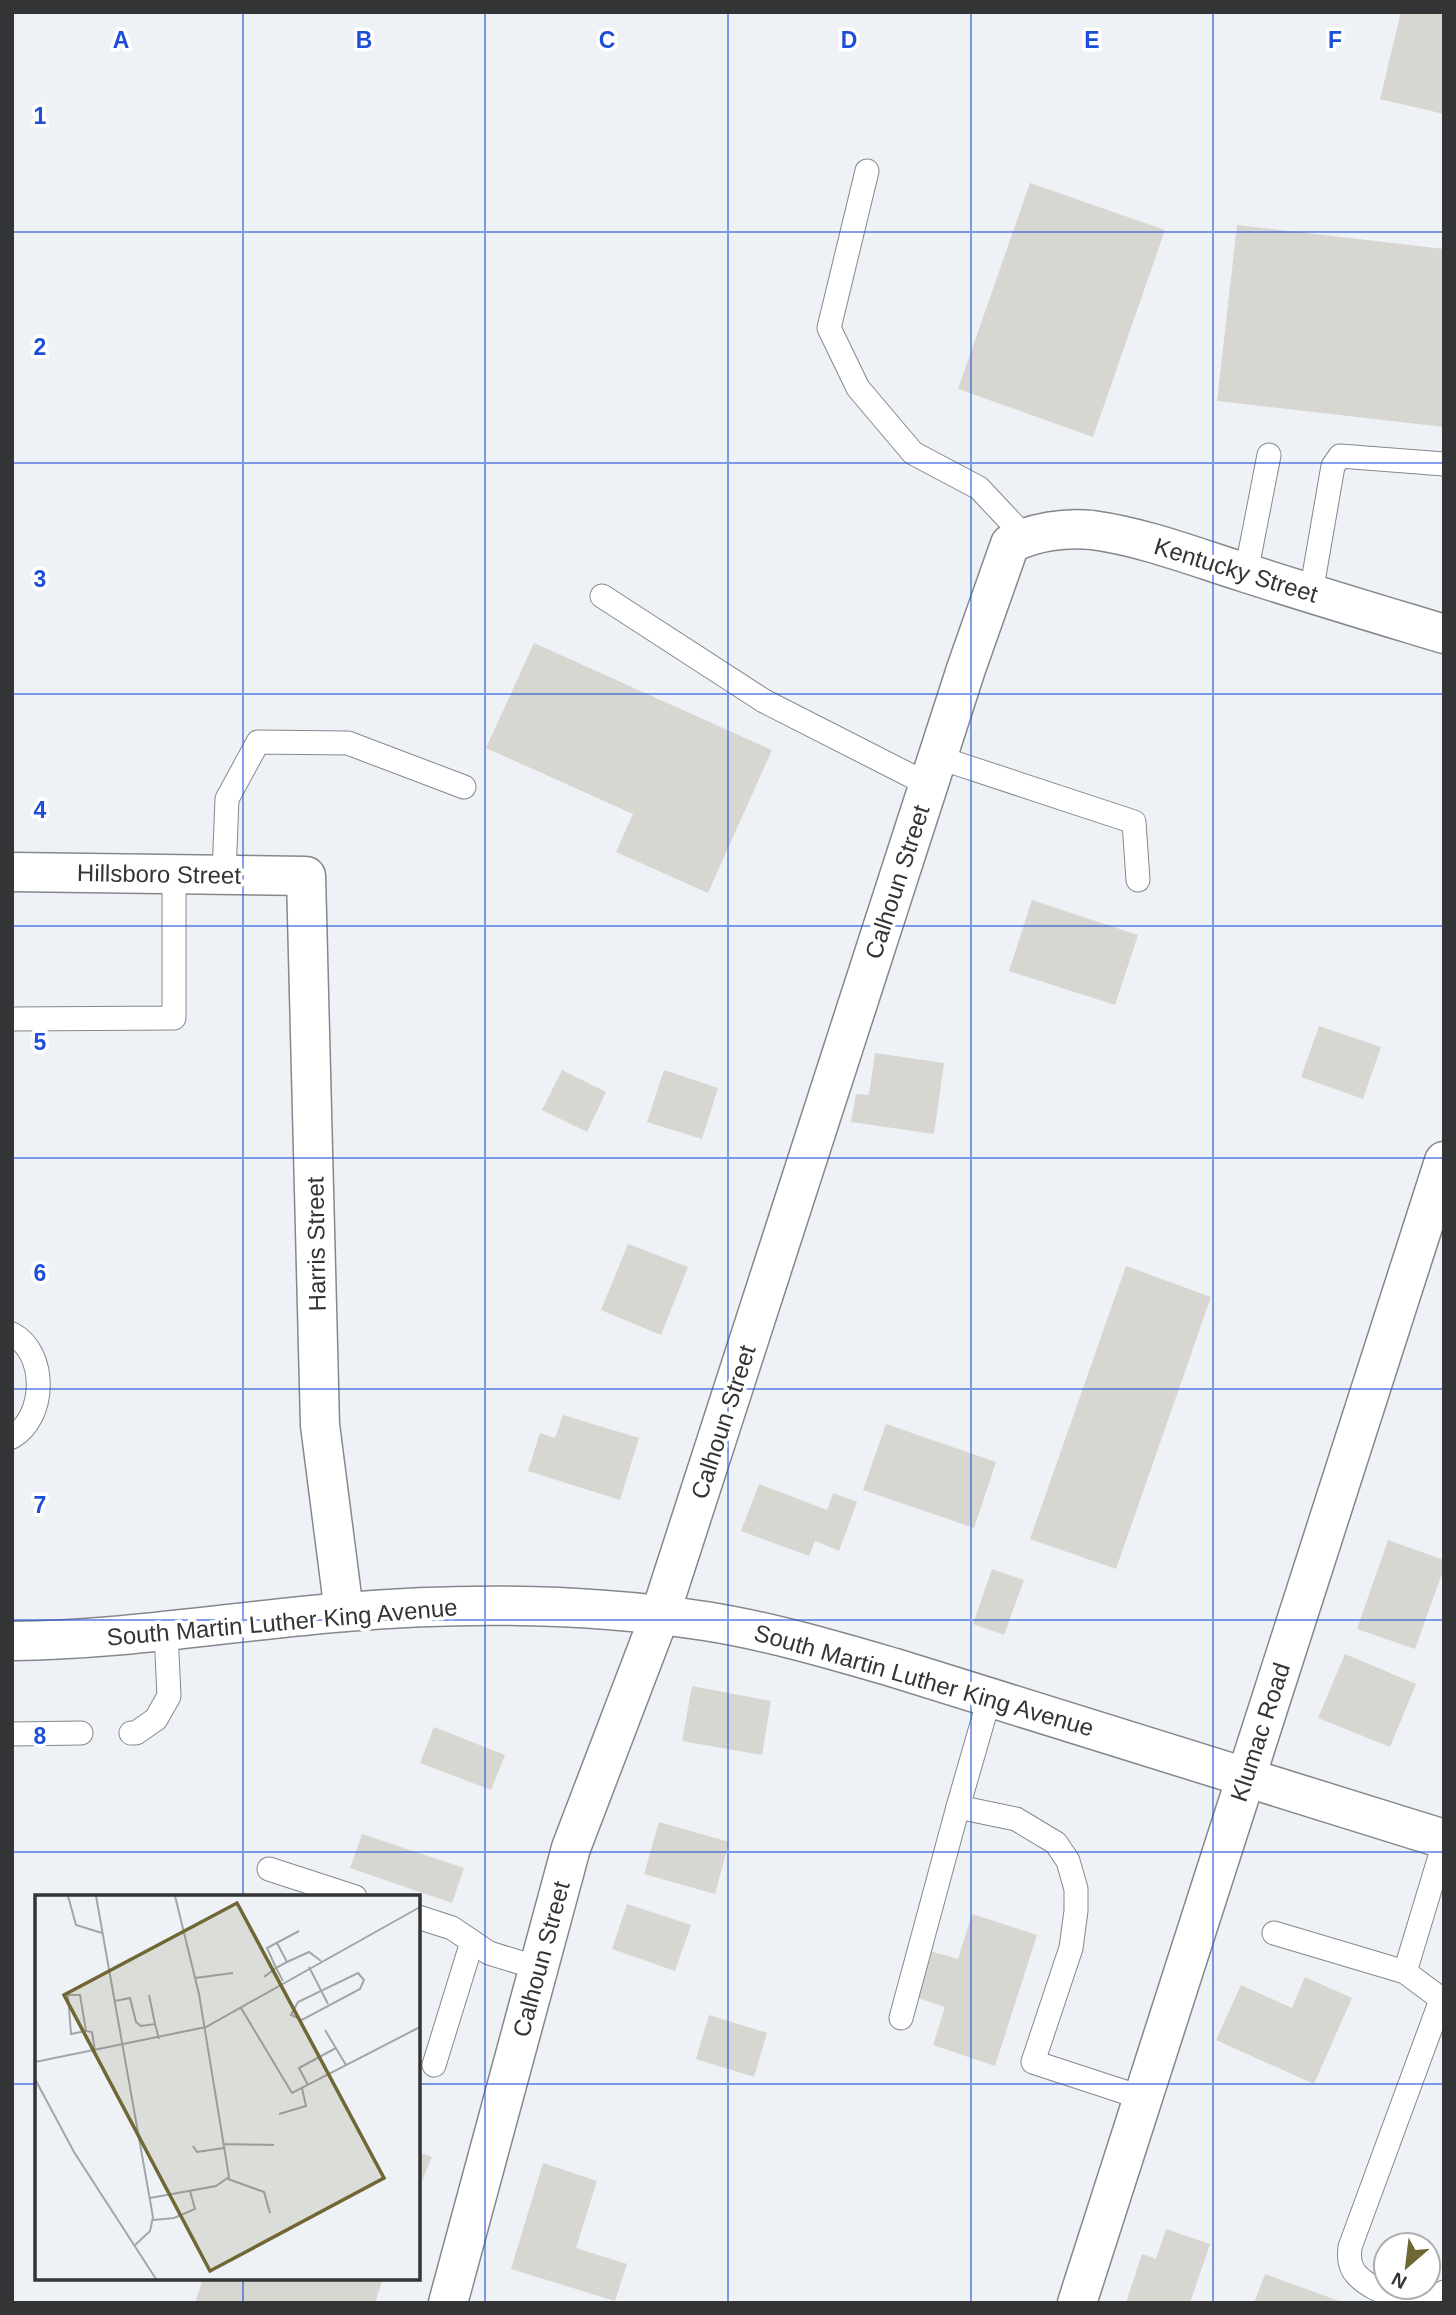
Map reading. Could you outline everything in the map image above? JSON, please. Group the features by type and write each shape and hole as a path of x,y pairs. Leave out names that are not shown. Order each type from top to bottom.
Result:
{"street":[{"name":"Kentucky Street","path":"1017,540 1063,530 1090,530 1174,550 1444,634"},
{"name":"Calhoun Street","path":"448,2303 571,1848 660,1615 933,771 1017,540"},
{"name":"Hillsboro Street","path":"12,872 306,876"},
{"name":"Harris Street","path":"306,876 320,1425 344,1612"},
{"name":"Klumac Road","path":"1077,2303 1444,1161"},
{"name":"South Martin Luther King Avenue","path":"12,1641 89,1639 344,1612 487,1605 612,1610 706,1621 787,1638 990,1696 1444,1841"}],"lane":[{"path":"867,171 829,328 858,388 914,453 979,488 1017,540"},
{"path":"1246,573 1269,455"},
{"path":"1311,593 1333,466 1339,456 1444,464"},
{"path":"601,596 764,701 933,771 1134,822 1138,880"},
{"path":"224,874 227,799 258,742 348,743 464,787"},
{"path":"12,1019 174,1018 174,874"},
{"path":"12,1334 20,1339 36,1360 39,1393 24,1430 12,1437"},
{"path":"131,1732 136,1733 156,1719 169,1696 166,1632"},
{"path":"901,2018 957,1807 990,1696"},
{"path":"12,1734 81,1733"},
{"path":"957,1807 1016,1819 1056,1843 1068,1861 1076,1889 1071,1948 1033,2062 1143,2098"},
{"path":"1405,1972 1444,1841"},
{"path":"269,1869 349,1895"},
{"path":"420,1918 452,1928 489,1953 538,1968"},
{"path":"1274,1933 1405,1972 1443,2001 1350,2247 1349,2260 1355,2273 1368,2284 1392,2295 1426,2301 1444,2292"},
{"path":"435,2065 472,1942"}],"building":[{"path":"1401,12 1444,12 1444,114 1380,99"},
{"path":"1030,183 1165,230 1093,437 958,389"},
{"path":"1237,225 1444,249 1444,427 1217,401"},
{"path":"534,643 772,750 708,893 616,852 633,814 486,748"},
{"path":"1032,900 1138,935 1115,1005 1009,971"},
{"path":"1319,1026 1381,1047 1363,1099 1301,1077"},
{"path":"875,1053 944,1063 934,1134 851,1122 856,1094 869,1095"},
{"path":"562,1070 606,1092 587,1132 542,1110"},
{"path":"664,1070 718,1088 702,1139 647,1122"},
{"path":"628,1244 688,1267 661,1335 601,1310"},
{"path":"1126,1266 1211,1297 1116,1569 1030,1539"},
{"path":"563,1415 639,1438 620,1500 528,1471 540,1433 555,1438"},
{"path":"886,1424 996,1462 974,1528 863,1490"},
{"path":"759,1484 827,1510 833,1493 857,1502 839,1551 815,1541 809,1556 741,1531"},
{"path":"1388,1540 1444,1560 1444,1568 1415,1649 1357,1629"},
{"path":"992,1569 1024,1580 1004,1635 973,1624"},
{"path":"1345,1654 1416,1684 1390,1747 1318,1718"},
{"path":"692,1686 771,1701 762,1755 682,1741"},
{"path":"434,1727 505,1755 491,1790 420,1763"},
{"path":"659,1822 729,1842 715,1894 644,1874"},
{"path":"362,1834 464,1868 452,1903 350,1868"},
{"path":"627,1904 691,1925 675,1971 612,1949"},
{"path":"972,1914 1037,1935 995,2066 933,2045 945,2007 915,1997 930,1951 958,1959"},
{"path":"1305,1977 1352,1998 1314,2084 1216,2040 1241,1985 1292,2008"},
{"path":"709,2015 767,2033 754,2077 696,2059"},
{"path":"420,2153 432,2157 420,2185"},
{"path":"543,2163 597,2181 576,2248 627,2264 615,2301 511,2269"},
{"path":"1166,2229 1210,2244 1190,2303 1126,2303 1142,2254 1156,2259"},
{"path":"1265,2274 1342,2302 1342,2303 1254,2303"},
{"path":"202,2280 382,2280 375,2303 195,2303"}]}
